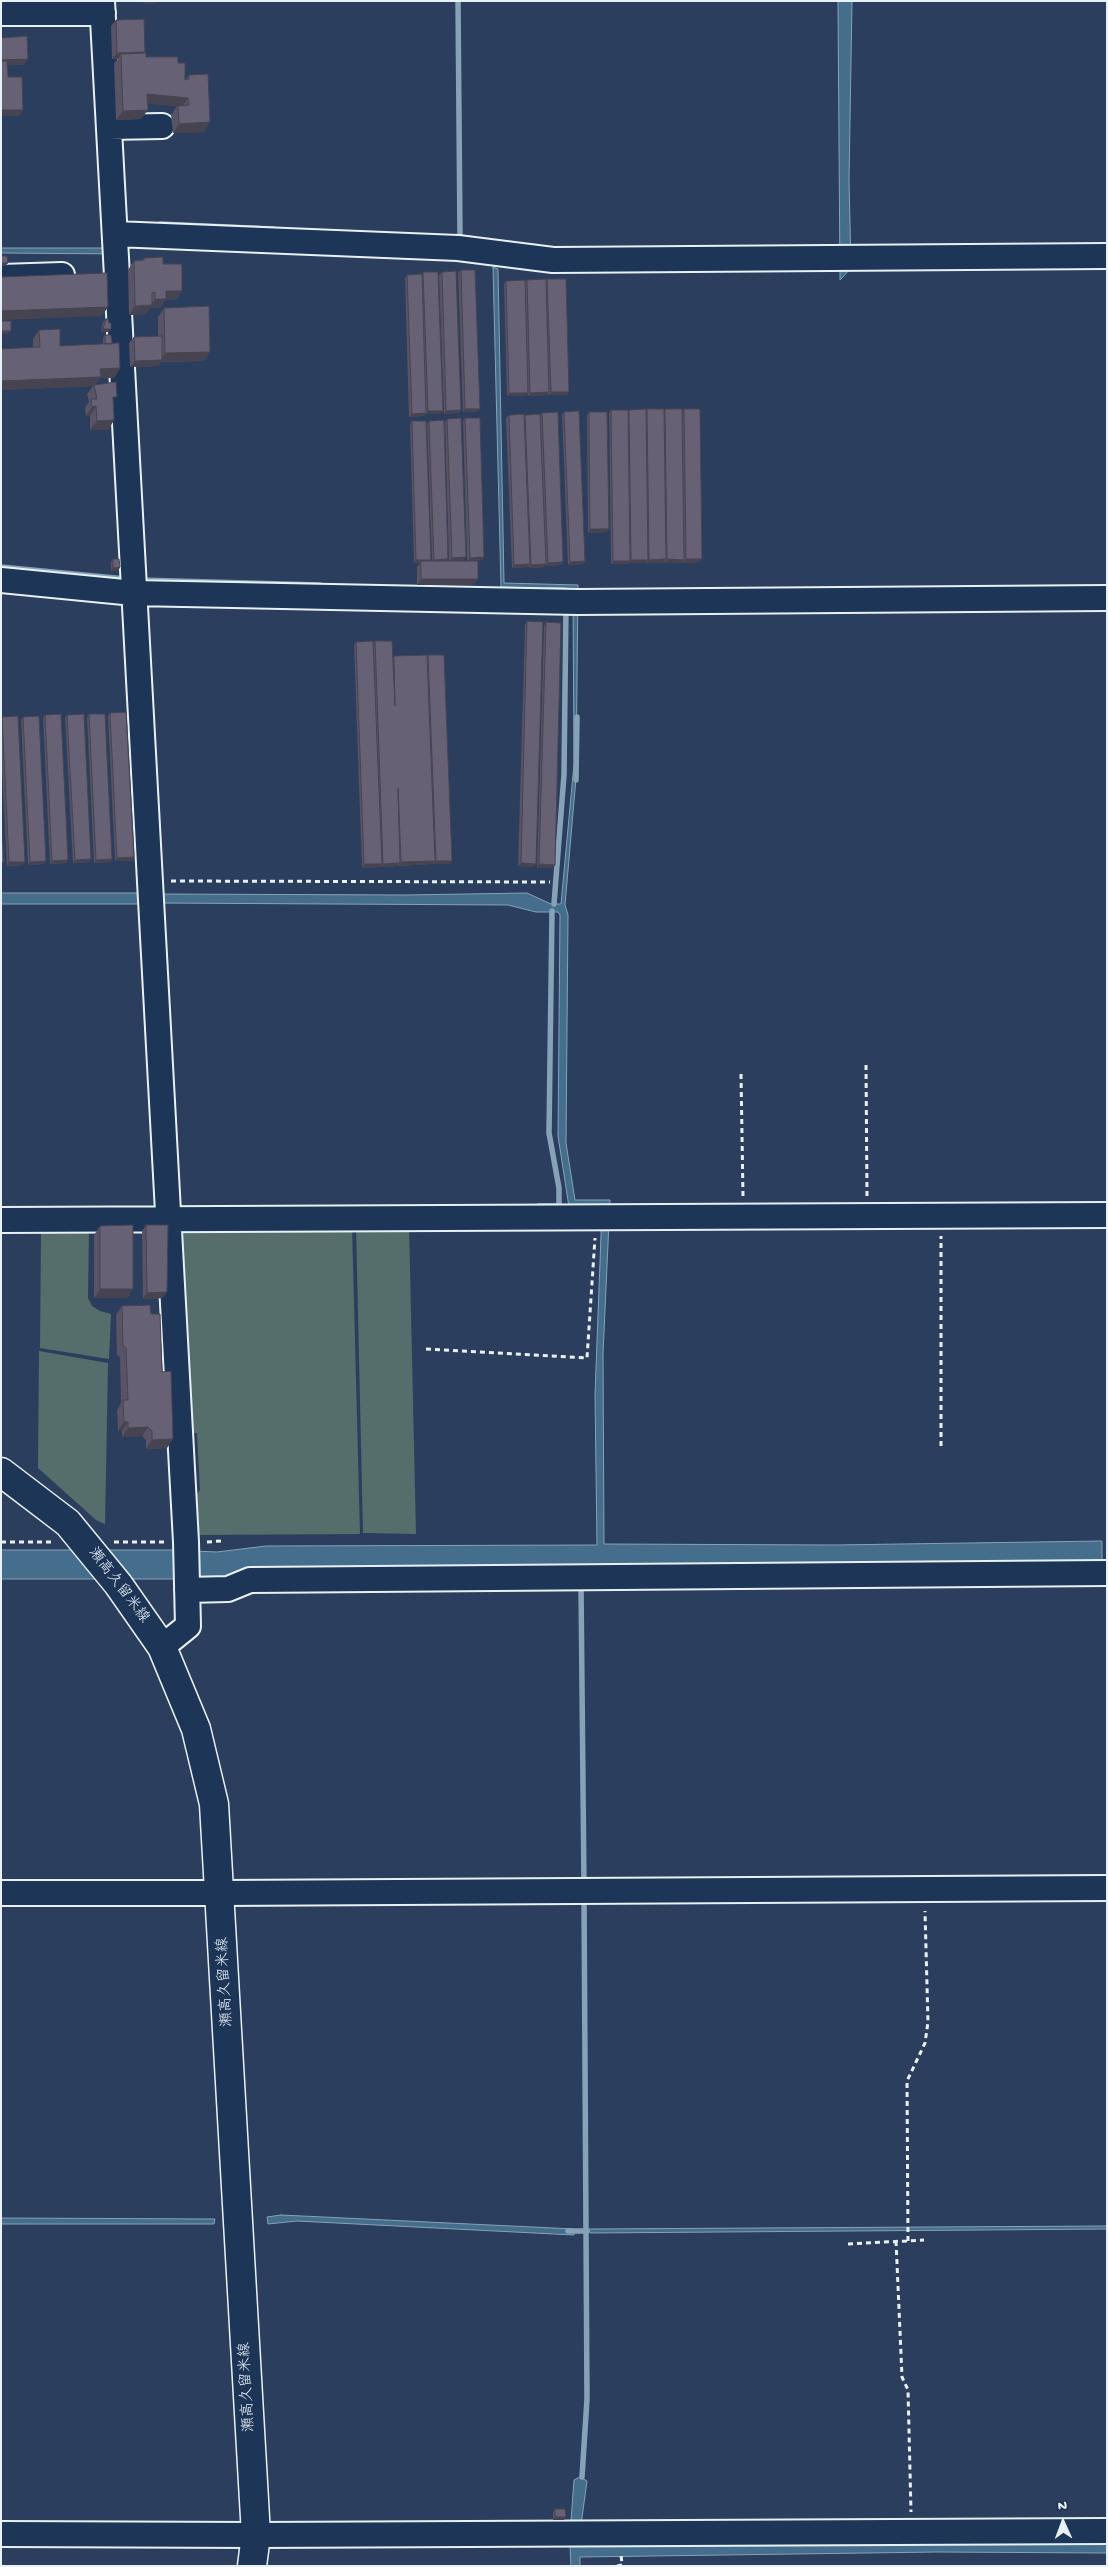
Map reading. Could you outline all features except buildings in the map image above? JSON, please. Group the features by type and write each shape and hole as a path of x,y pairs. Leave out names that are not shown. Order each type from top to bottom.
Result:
{"main road":[{"name":"瀬高久留米線","path":"1,1472 68,1523 118,1584 162,1647 196,1729 214,1804 221,1894 256,2536 252,2566"}],"street":[{"path":"1,13 103,7 115,234 101,274 134,593 187,1590 188,1626 162,1647"},
{"path":"109,127 162,126"},
{"path":"115,234 458,248 553,260 1107,256"},
{"path":"1,277 101,274"},
{"path":"1,580 134,593 578,602 1107,598"},
{"path":"1,1220 1107,1215"},
{"path":"187,1590 228,1589 250,1580 1107,1573"},
{"path":"1,1892 221,1894 1107,1888"},
{"path":"1,2534 256,2536 1107,2531"}],"path":[{"path":"151,894 550,882"},
{"path":"866,1065 866,1216"},
{"path":"741,1074 744,1216"},
{"path":"941,1446 942,1215"},
{"path":"426,1349 587,1358 596,1217"},
{"path":"908,2241 907,2081 925,2043 928,2022 925,1889"},
{"path":"848,2244 924,2240"},
{"path":"896,2241 902,2377 908,2390 912,2532"}],"green space":[{"path":"409,1224 416,1534 363,1533 356,1226"},
{"path":"352,1225 360,1534 192,1535 192,1501 200,1490 197,1433 188,1433 178,1227"},
{"path":"89,1231 88,1298 92,1306 100,1311 111,1314 109,1359 40,1348 41,1232"},
{"path":"39,1351 108,1363 105,1524 96,1520 38,1468"}],"water":[{"path":"838,1 852,1 849,180 851,268 840,280"},
{"path":"1,248 123,248 124,254 1,253"},
{"path":"493,267 498,269 504,583 578,585 576,778 565,905 568,915 566,1143 575,1200 610,1200 603,1354 604,1544 834,1545 1102,1541 1102,1565 197,1578 193,1551 217,1552 266,1546 597,1545 595,1395 602,1209 569,1207 558,1136 560,915 558,912 536,912 508,905 159,903 159,894 406,895 527,893 551,904 561,904 574,764 573,592 572,589 501,587"},
{"path":"1,893 143,893 144,904 1,904"},
{"path":"1,1550 177,1550 178,1579 1,1579"},
{"path":"281,2215 574,2229 574,2235 297,2221 268,2224 267,2217"},
{"path":"1,2218 215,2219 214,2224 1,2224"},
{"path":"1107,2226 1107,2229 590,2233 589,2229"},
{"path":"580,2477 587,2481 581,2525 583,2546 878,2542 1107,2543 1107,2553 937,2552 580,2557 580,2566 571,2566 569,2529 277,2527 277,2522 571,2521 574,2480"}],"waterway":[{"path":"452,238 460,236 458,1"},
{"path":"160,224 273,229"},
{"path":"1,567 126,579"},
{"path":"139,580 320,585"},
{"path":"549,590 564,590 565,597"},
{"path":"554,904 564,775 566,606"},
{"path":"576,780 577,717"},
{"path":"539,1206 559,1206 559,1188 549,1133 552,911"},
{"path":"581,1584 584,1887"},
{"path":"582,2477 587,2399 584,1896"},
{"path":"568,2231 587,2231"}]}
